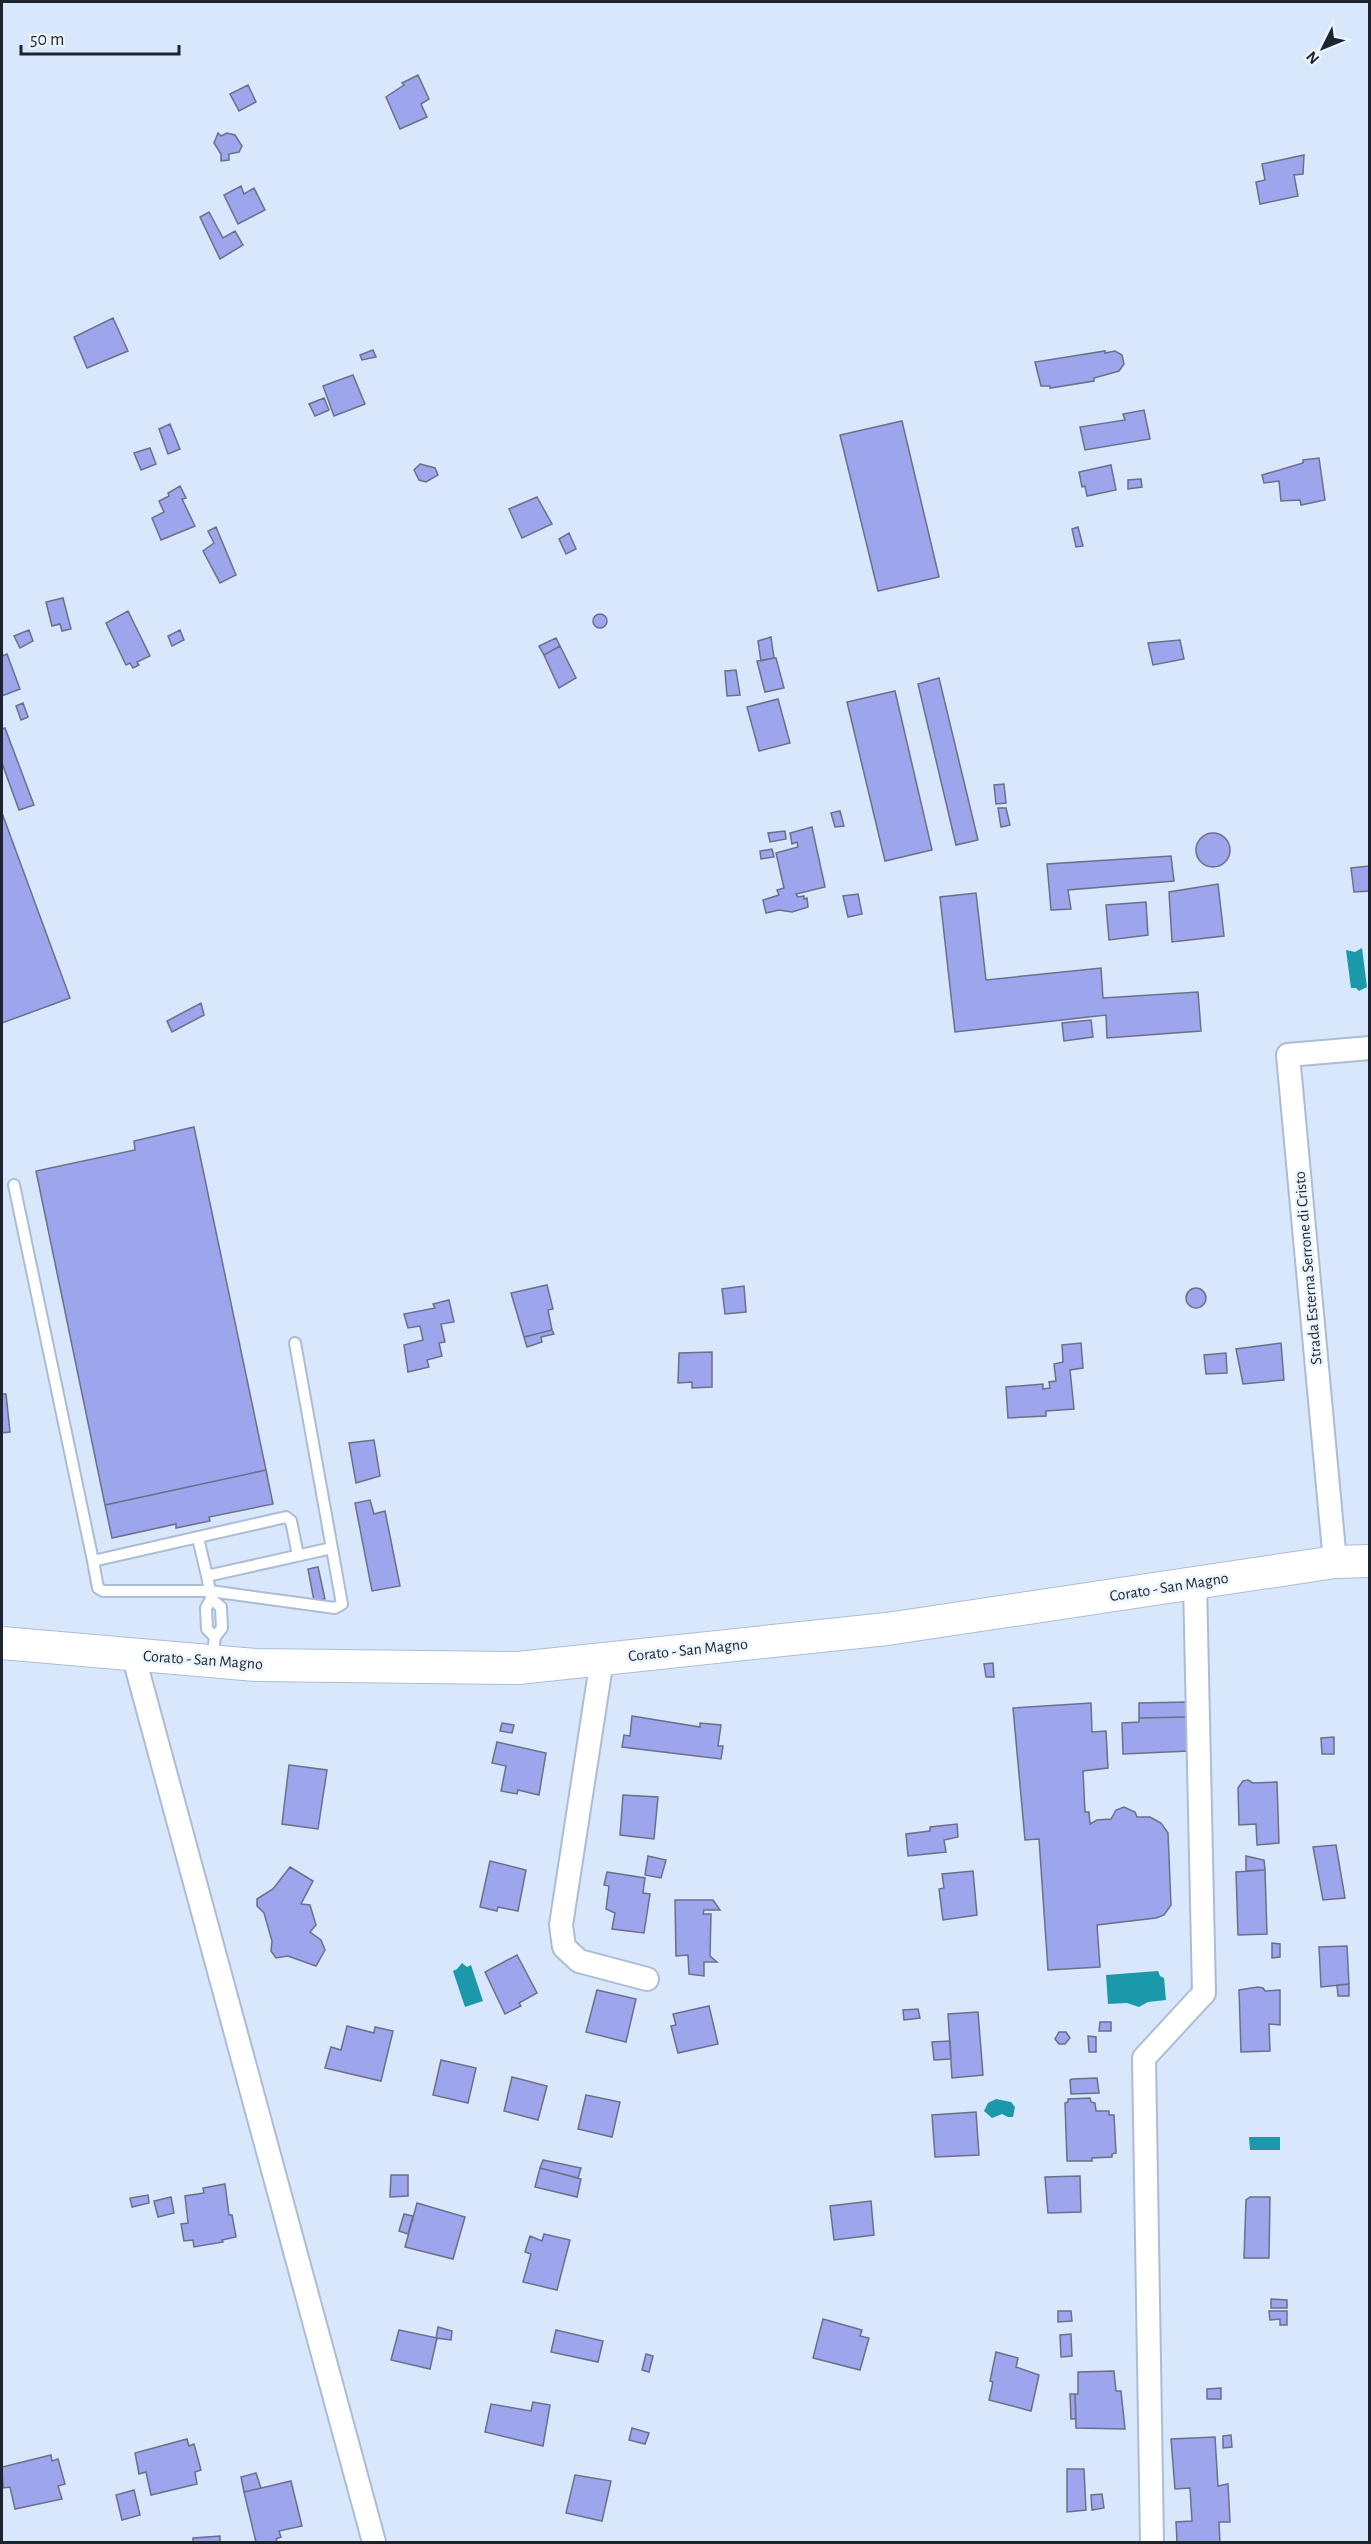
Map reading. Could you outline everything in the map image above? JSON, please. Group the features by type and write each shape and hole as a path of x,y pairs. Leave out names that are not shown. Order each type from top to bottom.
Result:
{"main road":[{"name":"Corato - San Magno","path":"2,1643 133,1654 213,1649 256,1665 518,1668 887,1629 1335,1562 1370,1561"}],"street":[{"name":"Strada Esterna Serrone di Cristo","path":"1335,1562 1288,1055 1370,1048"},
{"path":"1152,2542 1143,2058 1204,1993 1195,1583"},
{"path":"133,1654 374,2542"},
{"path":"602,1659 561,1925 564,1947 579,1960 647,1979"}],"lane":[{"path":"14,1185 98,1588 103,1591 210,1595 335,1608 342,1604 295,1343"},
{"path":"93,1561 286,1517 291,1521 298,1555"},
{"path":"198,1538 210,1595 206,1608 207,1629 213,1649"},
{"path":"207,1576 332,1548"}],"water":[{"path":"1362,948 1367,987 1359,991 1351,988 1346,950 1355,952"},
{"path":"462,1963 467,1967 471,1965 483,2001 465,2007 453,1971"},
{"path":"1158,1971 1164,1978 1166,2000 1148,2002 1139,2007 1127,2003 1108,2004 1106,1975"},
{"path":"996,2099 1011,2102 1015,2107 1013,2117 1002,2114 992,2118 984,2111 988,2103"},
{"path":"1249,2137 1280,2137 1280,2150 1250,2150"}],"building":[{"path":"418,75 429,99 421,104 427,117 400,129 386,97 404,85 402,83"},
{"path":"248,85 256,102 239,111 230,94"},
{"path":"218,133 221,136 227,133 235,135 242,146 239,152 229,154 229,160 221,161 221,154 214,143"},
{"path":"1304,155 1303,174 1294,175 1298,196 1260,204 1256,182 1265,180 1262,164"},
{"path":"241,186 244,194 254,188 265,210 238,224 224,195"},
{"path":"209,212 223,238 235,231 243,245 220,259 200,217"},
{"path":"113,318 128,351 87,368 74,337"},
{"path":"373,350 376,357 362,360 360,355"},
{"path":"1105,351 1105,353 1115,351 1122,355 1124,364 1119,371 1094,378 1094,381 1050,388 1050,386 1041,386 1035,362"},
{"path":"353,375 365,404 334,416 323,386"},
{"path":"324,398 329,410 315,416 309,404"},
{"path":"1144,410 1150,439 1085,450 1080,427 1125,420 1123,414"},
{"path":"902,421 939,577 878,591 840,435"},
{"path":"170,424 180,449 168,454 159,429"},
{"path":"150,448 156,464 141,470 134,453"},
{"path":"1319,458 1325,500 1301,505 1300,500 1281,501 1279,481 1264,483 1262,475 1303,463 1303,460"},
{"path":"420,464 435,468 438,475 426,482 419,480 414,470"},
{"path":"1111,465 1116,490 1087,496 1085,486 1082,487 1079,472"},
{"path":"1141,479 1142,487 1128,489 1128,480"},
{"path":"180,486 186,498 182,499 195,526 161,540 152,518 164,512 159,501"},
{"path":"537,497 552,524 522,538 509,509"},
{"path":"216,527 236,575 220,583 203,551 214,543 208,531"},
{"path":"1078,527 1083,546 1076,547 1072,529"},
{"path":"569,533 576,549 566,554 559,539"},
{"path":"63,598 71,629 62,631 60,624 52,626 46,602"},
{"path":"128,611 150,656 137,662 139,665 133,668 130,663 126,665 106,623"},
{"path":"600,614 605,616 607,621 605,626 600,628 595,626 593,621 595,616"},
{"path":"29,630 33,641 20,648 14,636"},
{"path":"180,630 184,640 172,646 168,636"},
{"path":"771,637 774,658 761,661 758,641"},
{"path":"556,638 560,646 544,655 539,646"},
{"path":"1180,640 1184,659 1153,665 1148,643"},
{"path":"560,646 576,678 559,688 544,655"},
{"path":"7,654 20,689 2,696 2,656"},
{"path":"776,658 784,688 765,692 757,661"},
{"path":"736,670 740,695 727,696 725,671"},
{"path":"939,678 978,840 956,845 918,684"},
{"path":"895,691 932,850 885,861 847,702"},
{"path":"778,699 790,743 759,751 747,707"},
{"path":"23,703 28,717 21,720 16,706"},
{"path":"5,728 34,805 19,810 2,763 2,729"},
{"path":"1004,784 1006,803 996,804 994,785"},
{"path":"998,808 1006,808 1010,825 1001,827"},
{"path":"840,811 844,826 835,827 831,813"},
{"path":"2,813 70,998 2,1023"},
{"path":"812,827 825,887 796,894 798,897 807,898 808,907 792,912 779,910 766,913 763,900 779,895 777,890 784,888 776,853 798,847 797,842 792,844 790,833"},
{"path":"785,831 786,839 770,842 768,833"},
{"path":"1213,833 1225,838 1230,850 1225,862 1213,867 1201,862 1196,850 1201,838"},
{"path":"772,849 774,857 761,859 760,851"},
{"path":"1171,856 1174,881 1068,890 1071,909 1051,910 1047,864"},
{"path":"1369,866 1370,891 1354,892 1351,868"},
{"path":"1218,884 1224,936 1172,942 1169,892"},
{"path":"976,893 986,980 1101,968 1103,998 1198,992 1201,1031 1107,1038 1106,1015 955,1032 940,897"},
{"path":"858,894 862,914 848,917 843,896"},
{"path":"1146,902 1148,935 1109,940 1106,905"},
{"path":"201,1003 204,1015 172,1032 167,1021"},
{"path":"1091,1020 1093,1037 1064,1041 1062,1023"},
{"path":"194,1127 266,1470 105,1505 36,1171 135,1150 134,1141"},
{"path":"547,1285 553,1309 548,1310 552,1330 524,1337 511,1293"},
{"path":"744,1286 746,1312 725,1314 722,1289"},
{"path":"1196,1288 1203,1291 1206,1298 1203,1305 1196,1308 1189,1305 1186,1298 1189,1291"},
{"path":"449,1300 454,1322 441,1324 445,1342 439,1343 442,1356 427,1360 429,1367 408,1372 404,1345 423,1340 420,1326 408,1328 404,1314 435,1308 433,1304"},
{"path":"552,1330 554,1334 541,1337 542,1342 527,1347 524,1337"},
{"path":"1081,1343 1083,1368 1070,1370 1074,1409 1046,1411 1046,1416 1008,1418 1006,1387 1043,1384 1043,1389 1050,1388 1049,1382 1056,1381 1054,1364 1063,1362 1062,1345"},
{"path":"1281,1343 1284,1380 1243,1384 1236,1349"},
{"path":"712,1352 712,1387 692,1388 692,1382 678,1383 679,1353"},
{"path":"1226,1353 1227,1373 1206,1374 1204,1355"},
{"path":"2,1394 6,1394 10,1432 2,1433"},
{"path":"374,1440 380,1476 356,1483 349,1443"},
{"path":"266,1470 273,1504 209,1517 210,1521 176,1528 176,1524 112,1538 105,1505"},
{"path":"370,1500 374,1514 385,1511 400,1586 372,1591 355,1503"},
{"path":"318,1567 325,1599 314,1601 308,1569"},
{"path":"993,1663 994,1677 986,1677 984,1664"},
{"path":"1187,1702 1188,1717 1139,1718 1139,1703"},
{"path":"1091,1703 1092,1732 1106,1731 1108,1768 1083,1771 1085,1812 1089,1812 1090,1824 1097,1820 1111,1819 1116,1810 1124,1807 1135,1812 1137,1817 1150,1817 1161,1823 1168,1833 1171,1905 1164,1915 1156,1918 1097,1925 1100,1967 1048,1970 1039,1839 1025,1840 1013,1708"},
{"path":"632,1716 700,1727 700,1723 721,1725 718,1746 723,1746 721,1759 622,1747 624,1735 630,1736"},
{"path":"1188,1717 1189,1751 1123,1754 1122,1723 1139,1722 1139,1718"},
{"path":"502,1723 514,1725 512,1733 500,1731"},
{"path":"1334,1737 1334,1754 1322,1754 1321,1738"},
{"path":"497,1742 546,1753 539,1795 518,1790 517,1794 501,1791 506,1766 492,1763"},
{"path":"289,1765 327,1770 318,1829 282,1824"},
{"path":"1248,1780 1253,1783 1277,1782 1279,1843 1257,1845 1256,1824 1239,1825 1238,1788 1243,1781"},
{"path":"623,1795 658,1797 654,1839 620,1835"},
{"path":"957,1824 958,1837 944,1840 946,1852 908,1856 906,1834 930,1831 930,1827"},
{"path":"1336,1845 1345,1898 1323,1900 1313,1847"},
{"path":"648,1856 666,1860 661,1878 645,1875"},
{"path":"1246,1856 1264,1860 1265,1870 1246,1871"},
{"path":"490,1861 526,1870 518,1911 498,1907 497,1911 480,1907"},
{"path":"290,1867 313,1881 301,1904 310,1905 316,1925 310,1932 321,1940 325,1950 316,1966 288,1956 276,1958 271,1951 272,1941 264,1913 257,1906 257,1899 273,1889"},
{"path":"1265,1870 1267,1934 1238,1935 1236,1872"},
{"path":"973,1871 977,1915 943,1920 939,1889 944,1888 942,1874"},
{"path":"607,1872 645,1878 643,1893 650,1894 644,1933 612,1929 615,1913 606,1909 609,1886 604,1885"},
{"path":"675,1900 713,1900 720,1910 704,1910 703,1914 711,1914 710,1956 717,1962 704,1962 704,1976 689,1974 688,1955 676,1956"},
{"path":"1272,1943 1280,1944 1280,1957 1272,1958"},
{"path":"1347,1946 1349,1984 1321,1987 1319,1947"},
{"path":"517,1955 537,1993 519,2003 521,2006 505,2014 485,1972"},
{"path":"1349,1984 1349,1996 1338,1996 1337,1985"},
{"path":"1258,1987 1265,1991 1280,1990 1280,2025 1269,2024 1270,2051 1241,2052 1239,1990"},
{"path":"597,1990 636,1999 626,2042 586,2032"},
{"path":"709,2006 718,2044 678,2053 671,2026 676,2025 673,2014"},
{"path":"918,2009 920,2018 904,2020 903,2010"},
{"path":"978,2012 983,2075 952,2078 948,2014"},
{"path":"1100,2022 1111,2022 1111,2031 1099,2031"},
{"path":"347,2026 374,2033 375,2027 393,2031 381,2081 325,2068 331,2047 341,2050"},
{"path":"1059,2032 1066,2032 1070,2038 1065,2044 1059,2044 1055,2039"},
{"path":"1088,2036 1096,2037 1096,2052 1089,2052"},
{"path":"950,2041 951,2059 934,2060 932,2042"},
{"path":"441,2060 476,2068 468,2103 433,2095"},
{"path":"512,2077 547,2086 538,2120 504,2111"},
{"path":"1097,2078 1099,2093 1071,2094 1070,2080"},
{"path":"586,2095 620,2102 612,2137 578,2129"},
{"path":"1090,2098 1091,2102 1095,2103 1096,2111 1109,2111 1109,2115 1114,2115 1116,2153 1112,2154 1112,2157 1092,2158 1092,2161 1067,2161 1065,2103 1068,2099"},
{"path":"976,2112 979,2155 935,2157 932,2115"},
{"path":"543,2160 581,2168 578,2178 540,2168"},
{"path":"540,2168 581,2179 577,2197 535,2187"},
{"path":"391,2175 408,2175 408,2196 390,2197"},
{"path":"1080,2176 1081,2212 1048,2213 1045,2177"},
{"path":"225,2184 229,2215 232,2215 236,2237 222,2240 223,2242 194,2247 193,2240 184,2241 181,2224 188,2223 185,2196 204,2193 203,2188"},
{"path":"148,2195 149,2203 132,2207 130,2198"},
{"path":"171,2197 174,2213 158,2217 154,2201"},
{"path":"1250,2197 1270,2197 1269,2258 1244,2258 1246,2200"},
{"path":"871,2201 874,2235 834,2240 830,2206"},
{"path":"417,2203 465,2217 453,2259 405,2247"},
{"path":"404,2214 413,2216 408,2234 399,2231"},
{"path":"544,2234 570,2240 557,2290 523,2282 531,2254 525,2252 530,2236 542,2241"},
{"path":"1271,2299 1287,2300 1287,2308 1271,2308"},
{"path":"1058,2311 1071,2311 1072,2321 1058,2322"},
{"path":"1269,2311 1287,2311 1287,2325 1280,2325 1280,2319 1270,2320"},
{"path":"823,2319 862,2330 860,2336 869,2338 860,2370 813,2358"},
{"path":"438,2327 452,2331 451,2340 436,2338"},
{"path":"399,2330 437,2338 430,2369 391,2360"},
{"path":"556,2330 603,2341 598,2362 551,2352"},
{"path":"1071,2334 1072,2356 1061,2357 1060,2335"},
{"path":"996,2352 1018,2358 1016,2367 1039,2375 1031,2411 989,2400"},
{"path":"646,2354 653,2356 649,2372 642,2370"},
{"path":"1114,2371 1116,2391 1121,2391 1125,2429 1076,2428 1075,2394 1078,2394 1078,2372"},
{"path":"1221,2388 1221,2399 1207,2399 1207,2389"},
{"path":"1070,2394 1075,2394 1076,2419 1071,2419"},
{"path":"533,2402 550,2405 543,2446 485,2432 491,2404 531,2411"},
{"path":"632,2428 649,2433 645,2444 629,2440"},
{"path":"1231,2435 1232,2447 1223,2448 1223,2436"},
{"path":"1215,2437 1218,2486 1228,2484 1230,2522 1219,2522 1220,2542 1177,2542 1176,2522 1192,2521 1190,2488 1175,2489 1171,2439"},
{"path":"187,2439 189,2446 194,2444 201,2470 195,2472 197,2484 151,2495 146,2472 139,2474 135,2453"},
{"path":"51,2455 52,2461 58,2459 65,2484 58,2486 62,2499 15,2509 10,2487 3,2488 2,2467"},
{"path":"1067,2469 1084,2469 1086,2510 1067,2512"},
{"path":"256,2473 261,2488 244,2492 241,2477"},
{"path":"575,2475 611,2481 602,2521 566,2513"},
{"path":"291,2481 302,2526 279,2531 281,2537 276,2539 277,2542 256,2542 244,2492"},
{"path":"134,2490 140,2515 122,2520 116,2495"},
{"path":"1102,2494 1104,2508 1092,2510 1091,2495"},
{"path":"220,2536 220,2542 193,2542 193,2538"}]}
